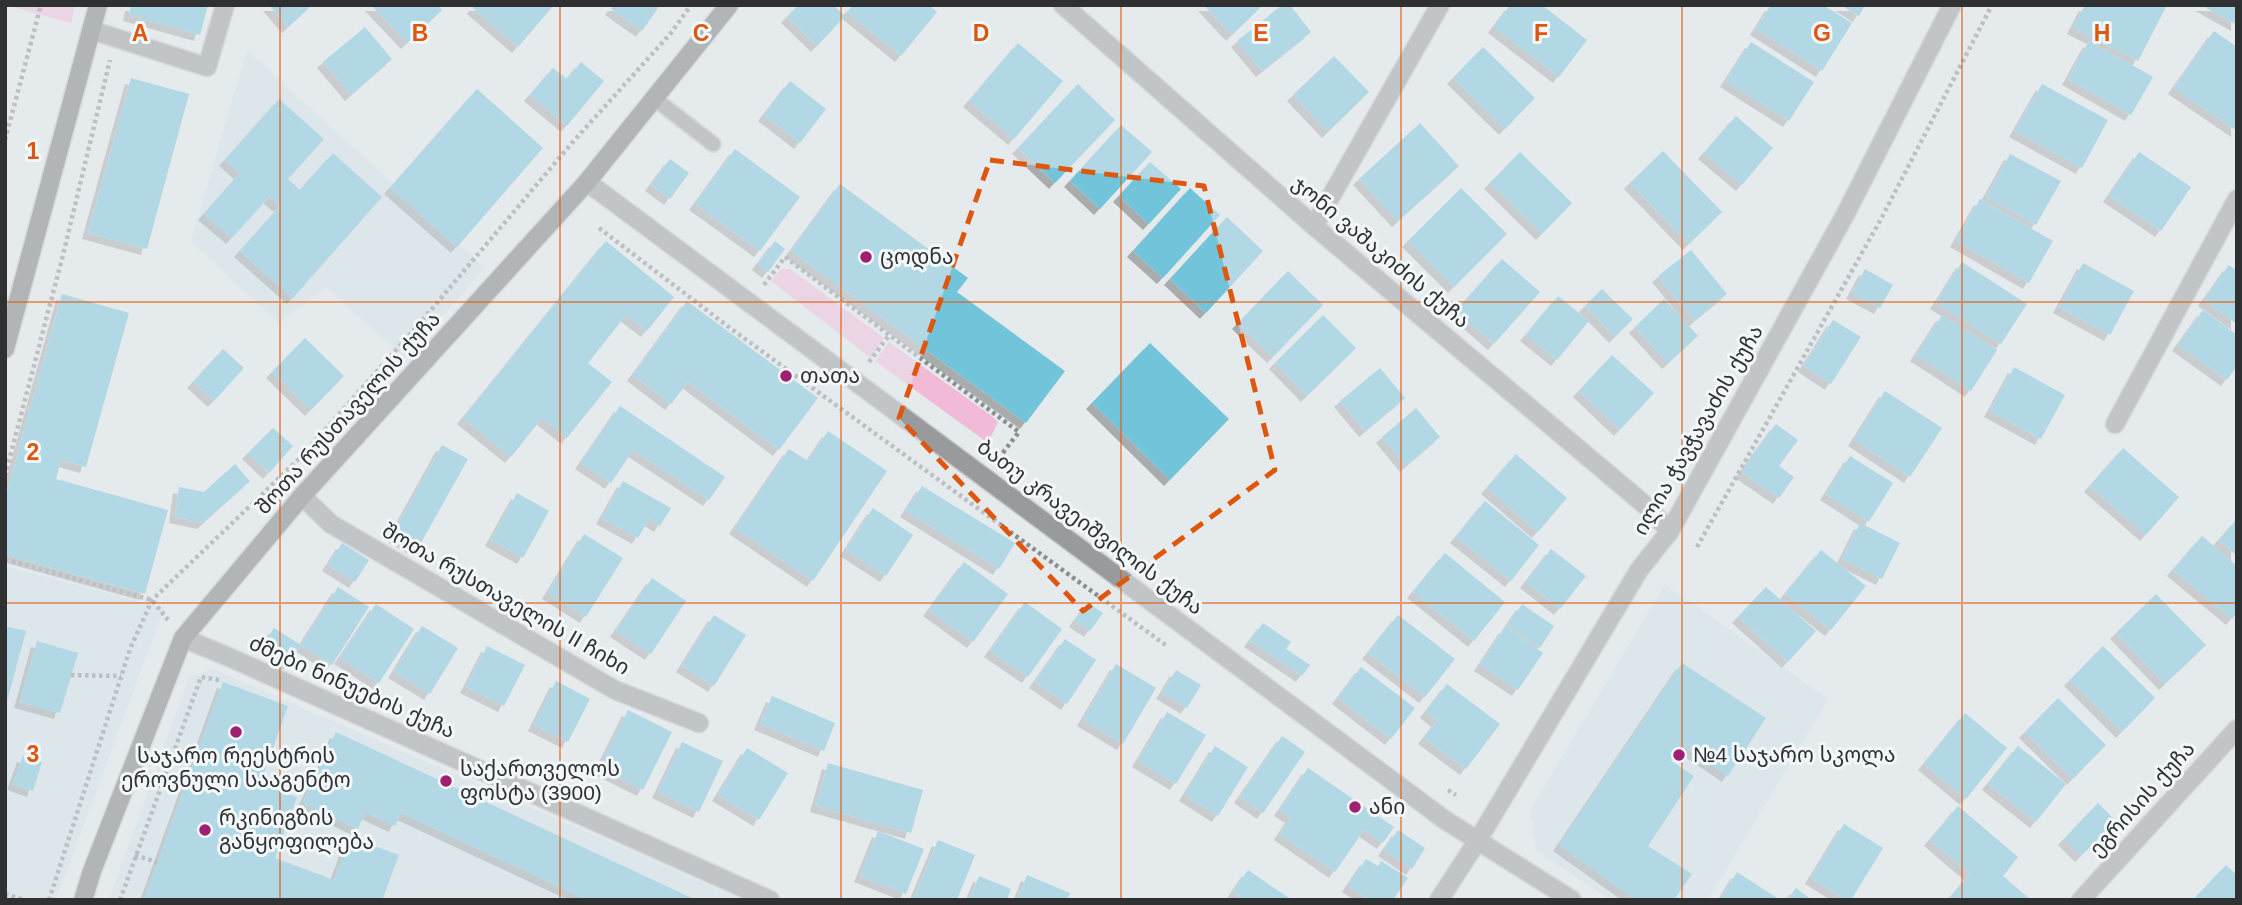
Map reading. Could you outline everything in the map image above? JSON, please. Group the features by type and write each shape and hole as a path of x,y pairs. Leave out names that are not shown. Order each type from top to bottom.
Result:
{"main road":[{"path":"5,349 98,5"},
{"name":"შოთა რუსთაველის ქუჩა","path":"83,900 183,638 302,496 587,182 729,5"}],"street":[{"path":"91,30 207,67 226,5"},
{"name":"ჯონი ვაშაკიძის ქუჩა","path":"1063,5 1314,226 1645,505 1670,531"},
{"path":"1314,226 1440,5"},
{"name":"ილია ჭავჭავაძის ქუჩა","path":"1439,900 1478,840 1639,570 1670,531 1845,215 1952,5"},
{"name":"ბათუ კრავეიშვილის ქუჩა","path":"587,182 1444,820 1572,900"},
{"path":"2115,424 2237,199"},
{"name":"შოთა რუსთაველის II ჩიხი","path":"302,496 331,524 615,690 699,723"},
{"name":"ძმები ნინუების ქუჩა","path":"183,638 770,900"},
{"name":"ეგრისის ქუჩა","path":"2081,900 2237,729"}],"lane":[{"path":"655,99 713,144"}],"path":[{"path":"5,140 41,5"},
{"path":"671,33 691,5"},
{"path":"1697,547 1881,219 1992,5"},
{"path":"5,476 64,256 116,37"},
{"path":"598,228 730,328 1169,648"},
{"path":"763,285 785,257 890,334 1019,432 998,459"},
{"path":"869,362 890,334"},
{"path":"5,559 152,600 183,638"},
{"path":"71,676 121,676"},
{"path":"120,900 199,684"},
{"path":"135,855 158,862"},
{"path":"5,894 24,900"}],"highlighted area":[{"path":"990,160 1204,186 1275,470 1083,611 899,418"}],"shaded area":[{"path":"6,5 75,5 71,23"},
{"path":"247,50 485,268 405,358 326,287 279,323 191,242"},
{"path":"781,269 790,269 884,338 871,358 771,281"},
{"path":"889,342 998,422 988,443 875,361"},
{"path":"5,566 164,608 56,900 5,900"},
{"name":"№4 საჯარო სკოლა","path":"1665,584 1828,699 1708,900 1611,900 1537,851 1530,811"},
{"path":"213,669 743,900 109,900 189,677"}],"building":[{"path":"131,5 208,5 200,35 129,15"},
{"path":"269,5 312,5 288,27"},
{"path":"371,5 438,5 442,10 407,43"},
{"path":"475,5 554,5 518,47 473,8"},
{"path":"614,5 660,5 642,31 611,9"},
{"path":"798,5 833,5 845,16 817,46 787,17"},
{"path":"853,5 929,5 937,12 901,56 847,12"},
{"path":"1204,5 1263,5 1232,35"},
{"path":"1282,5 1290,5 1311,32 1262,71 1237,41"},
{"path":"1510,5 1542,5 1587,40 1559,77 1494,27"},
{"path":"1771,5 1823,5 1852,23 1822,71 1756,29"},
{"path":"1841,5 1865,5 1859,16"},
{"path":"2085,5 2167,5 2138,61 2073,28"},
{"path":"2201,5 2237,5 2237,25"},
{"path":"365,27 392,59 351,95 323,62"},
{"path":"2214,31 2237,47 2237,131 2174,88"},
{"path":"2089,41 2153,77 2131,115 2068,79"},
{"path":"1751,42 1814,82 1789,121 1726,81"},
{"path":"1018,43 1063,81 1014,139 969,101"},
{"path":"1483,47 1535,98 1505,129 1453,78"},
{"path":"1334,56 1369,92 1328,132 1293,95"},
{"path":"581,62 604,81 567,126 530,95 553,68 567,79"},
{"path":"131,78 189,94 147,249 88,233"},
{"path":"790,81 826,109 800,143 764,115"},
{"path":"1078,84 1115,120 1055,183 1018,148"},
{"path":"2042,84 2108,120 2082,168 2015,131"},
{"path":"477,89 543,148 457,247 390,188"},
{"path":"279,99 324,139 288,179 300,190 333,153 382,197 293,298 240,251 280,206 269,197 232,238 204,214 240,173 225,160"},
{"path":"1736,116 1773,148 1742,185 1704,153"},
{"path":"1420,123 1459,166 1398,221 1359,179"},
{"path":"1121,125 1152,152 1100,209 1070,181"},
{"path":"735,149 800,197 760,251 695,204"},
{"path":"1663,151 1722,212 1689,244 1630,183"},
{"path":"1520,152 1572,203 1542,234 1490,183"},
{"path":"2139,152 2191,187 2161,231 2109,196"},
{"path":"2010,154 2061,181 2036,225 1986,197"},
{"path":"670,159 689,173 670,199 651,185"},
{"path":"1150,162 1181,189 1149,224 1119,196"},
{"path":"840,184 968,278 957,292 1065,371 1026,423 791,251"},
{"path":"1190,188 1220,215 1163,278 1133,251"},
{"path":"1461,188 1507,234 1454,287 1408,241"},
{"path":"1980,199 2053,241 2029,283 1956,241"},
{"path":"1227,217 1263,251 1206,313 1170,279"},
{"path":"606,241 674,297 647,331 626,315 588,363 612,382 567,438 542,418 511,457 463,418"},
{"path":"775,241 785,249 768,272 758,264"},
{"path":"1691,250 1727,294 1694,321 1658,276"},
{"path":"1502,259 1540,292 1494,344 1456,311"},
{"path":"1962,262 2027,304 2001,344 1936,303"},
{"path":"2083,263 2134,291 2110,335 2059,307"},
{"path":"2229,265 2237,271 2237,324 2204,300"},
{"path":"1865,269 1893,285 1880,308 1852,293"},
{"path":"1288,271 1323,305 1273,357 1238,323"},
{"path":"1602,289 1633,319 1615,337 1585,306"},
{"path":"62,294 129,313 86,467 61,460 56,479 168,510 145,594 5,555 5,499"},
{"path":"1558,296 1589,321 1557,360 1526,335"},
{"path":"1664,299 1698,336 1668,363 1635,327"},
{"path":"687,301 818,398 779,450 688,382 671,404 633,375"},
{"path":"2203,310 2237,335 2237,366 2227,380 2178,345"},
{"path":"1323,315 1356,348 1307,396 1275,363"},
{"path":"1942,315 1997,350 1971,391 1916,355"},
{"path":"1833,320 1861,337 1831,384 1804,366"},
{"path":"305,338 344,376 311,410 272,372"},
{"path":"1150,343 1229,419 1170,480 1092,403"},
{"path":"223,349 244,368 214,401 193,382"},
{"path":"1612,355 1654,393 1620,430 1579,391"},
{"path":"2014,367 2065,395 2041,439 1990,411"},
{"path":"1380,368 1405,398 1365,431 1340,401"},
{"path":"1885,391 1942,428 1910,477 1854,440"},
{"path":"620,406 725,477 709,500 633,450 611,483 581,463"},
{"path":"1416,408 1440,437 1406,466 1382,437"},
{"path":"1776,424 1798,440 1779,466 1794,477 1779,498 1741,472"},
{"path":"273,428 293,446 269,473 248,453"},
{"path":"828,431 887,471 813,581 735,528 789,449 808,461"},
{"path":"442,445 468,459 417,550 392,535"},
{"path":"2123,448 2179,497 2146,535 2090,486"},
{"path":"1516,454 1567,498 1538,532 1487,488"},
{"path":"1850,456 1893,483 1869,522 1826,494"},
{"path":"235,464 250,481 203,523 175,517 179,487 204,492"},
{"path":"623,481 671,508 660,526 649,519 638,538 602,518"},
{"path":"922,486 1015,543 999,569 906,511"},
{"path":"517,493 549,511 523,558 491,540"},
{"path":"1485,501 1539,545 1511,581 1456,537"},
{"path":"873,508 913,535 886,576 846,550"},
{"path":"2237,519 2237,556 2219,540"},
{"path":"1860,523 1900,543 1882,579 1842,559"},
{"path":"584,534 623,558 586,617 548,593"},
{"path":"2202,536 2237,566 2237,613 2232,619 2173,570"},
{"path":"342,543 369,560 355,582 328,565"},
{"path":"1551,549 1586,576 1560,609 1526,582"},
{"path":"1821,550 1866,586 1831,630 1785,594"},
{"path":"1445,553 1505,602 1474,641 1413,592"},
{"path":"964,562 1008,594 973,642 929,610"},
{"path":"652,578 686,601 651,654 616,631"},
{"path":"338,587 369,607 332,665 301,645"},
{"path":"1766,587 1816,631 1788,662 1738,617"},
{"path":"2156,594 2206,645 2165,684 2116,633"},
{"path":"1025,602 1062,629 1028,677 990,651"},
{"path":"1088,603 1103,613 1090,631 1075,621"},
{"path":"376,604 414,629 379,683 340,658"},
{"path":"1522,604 1554,626 1540,648 1507,626"},
{"path":"714,615 746,635 714,686 682,666"},
{"path":"1398,615 1455,659 1425,697 1368,653"},
{"path":"1263,623 1291,642 1286,649 1310,665 1302,676 1250,641"},
{"path":"5,626 26,631 6,705 5,704"},
{"path":"422,626 458,648 430,694 394,672"},
{"path":"1505,627 1543,653 1518,690 1480,665"},
{"path":"274,628 301,645 289,664 262,646"},
{"path":"1065,639 1096,660 1067,704 1035,682"},
{"path":"37,641 78,653 60,713 20,702"},
{"path":"487,646 525,665 504,706 466,687"},
{"path":"2103,646 2155,698 2122,732 2070,680"},
{"path":"1682,663 1766,718 1728,776 1681,744 1671,761 1694,776 1648,846 1692,874 1674,900 1636,900 1559,845"},
{"path":"1116,664 1156,688 1123,744 1083,720"},
{"path":"1361,667 1415,708 1391,739 1338,698"},
{"path":"1176,670 1201,685 1187,708 1162,693"},
{"path":"556,681 590,699 568,742 534,725"},
{"path":"223,682 288,706 260,784 297,797 275,858 334,880 350,837 399,855 383,898 388,900 144,900"},
{"path":"1447,684 1500,724 1466,769 1424,738 1437,721 1426,712"},
{"path":"772,696 835,723 824,751 760,724"},
{"path":"2058,698 2106,745 2073,779 2025,732"},
{"path":"628,710 672,732 643,790 599,768"},
{"path":"1167,712 1206,735 1176,784 1138,761"},
{"path":"1965,713 2007,748 1966,799 1924,764"},
{"path":"336,732 696,900 587,900 401,813 395,826 365,812 358,829 303,803"},
{"path":"1282,736 1305,752 1263,813 1240,797"},
{"path":"682,742 723,761 699,812 658,792"},
{"path":"1215,746 1248,767 1218,816 1185,795"},
{"path":"2018,746 2066,784 2036,822 1988,784"},
{"path":"747,748 788,773 759,820 718,795"},
{"path":"23,756 42,762 33,791 13,784"},
{"path":"828,763 923,790 911,833 816,806"},
{"path":"1308,768 1394,827 1383,843 1364,830 1335,872 1280,834 1291,817 1280,810"},
{"path":"2098,803 2116,821 2081,856 2064,839"},
{"path":"1958,806 2018,857 2003,876 2031,900 1948,900 1970,874 1930,840"},
{"path":"1844,824 1883,848 1851,900 1846,900 1811,878"},
{"path":"1398,830 1425,848 1412,869 1384,850"},
{"path":"878,831 924,849 906,894 860,876"},
{"path":"938,840 975,855 957,900 913,900"},
{"path":"1366,859 1378,866 1381,861 1408,878 1393,900 1369,900 1348,886"},
{"path":"2226,865 2237,875 2237,900 2193,900"},
{"path":"1248,870 1292,900 1238,900 1240,896 1233,892"},
{"path":"1737,872 1780,900 1720,900"},
{"path":"1027,875 1070,893 1067,900 1017,900"},
{"path":"979,876 1011,889 1007,900 969,900"},
{"path":"1796,888 1812,900 1787,900"}],"place":[{"name":"ცოდნა","path":"866,257"},
{"name":"თათა","path":"786,376"},
{"name":"საჯარო რეესტრის ეროვნული სააგენტო","path":"236,732"},
{"name":"№4 საჯარო სკოლა","path":"1679,755"},
{"name":"საქართველოს ფოსტა (3900)","path":"446,781"},
{"name":"ანი","path":"1355,807"},
{"name":"რკინიგზის განყოფილება","path":"205,830"}]}
